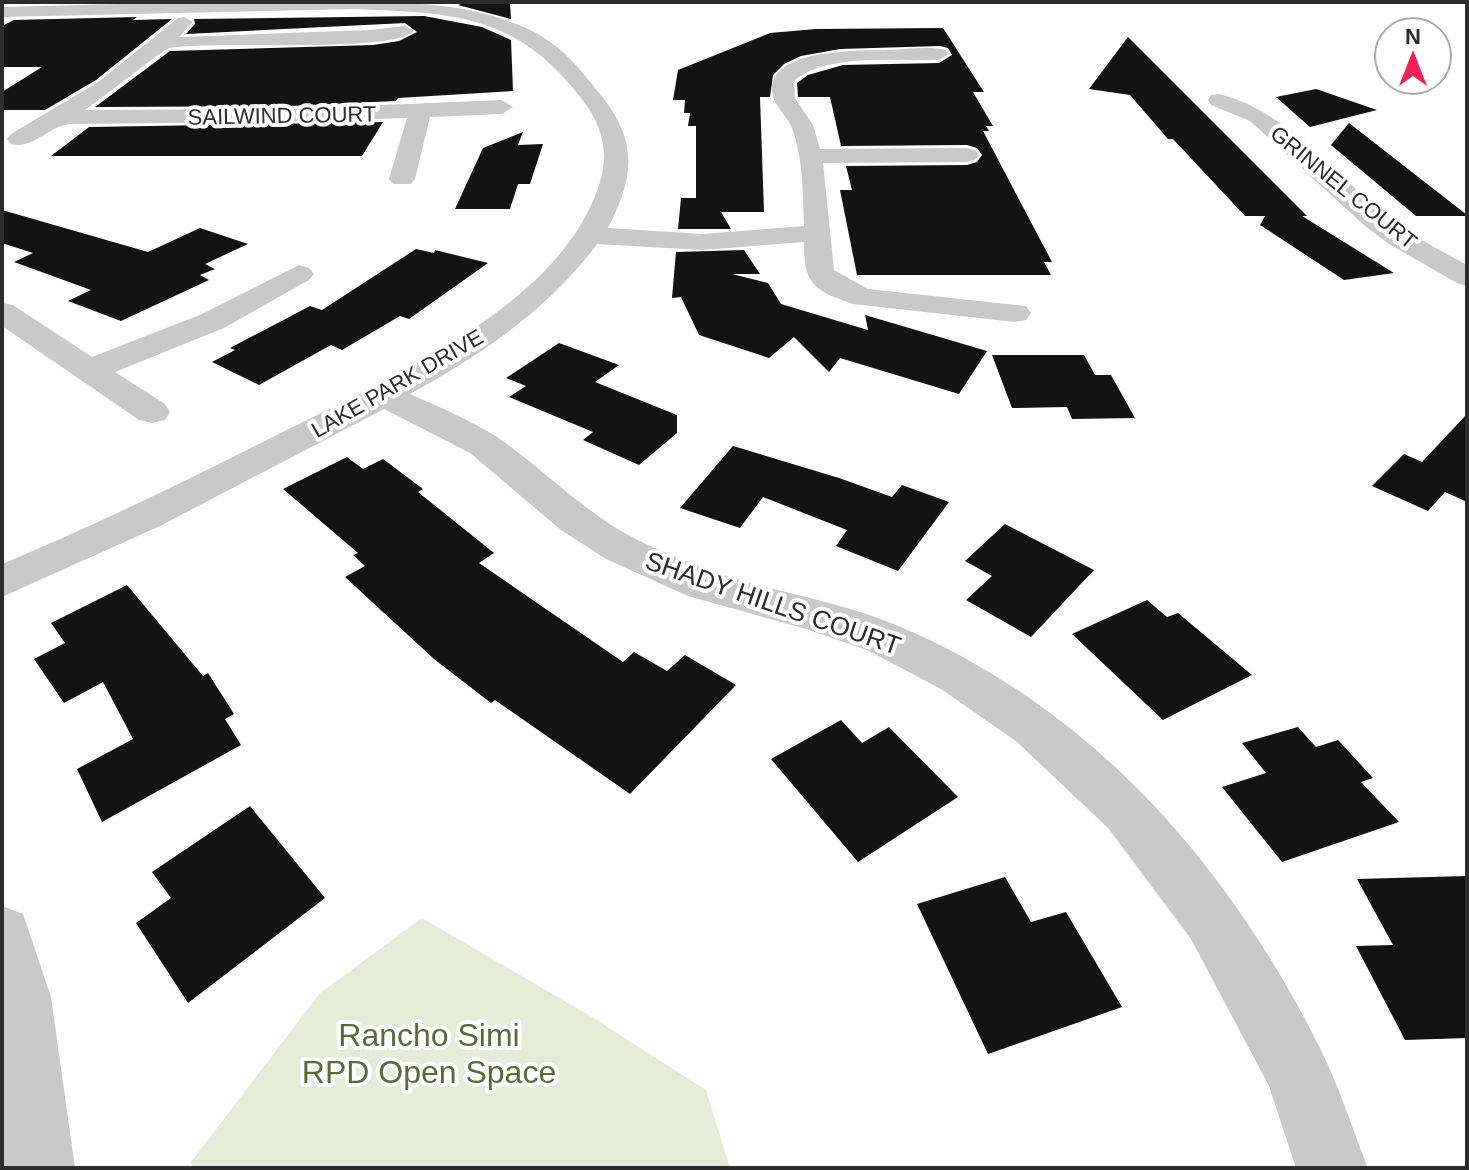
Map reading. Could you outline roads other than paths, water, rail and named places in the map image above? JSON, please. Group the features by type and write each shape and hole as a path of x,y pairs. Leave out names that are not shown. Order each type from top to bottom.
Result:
{"street":[{"path":"2,10 18,2"},
{"name":"LAKE PARK DRIVE","path":"2,10 433,4 486,20 545,44 604,112 615,137 618,166 610,199 590,235 561,271 518,311 459,352 190,495 2,582"},
{"path":"19,139 61,117 129,71 200,7"},
{"path":"162,43 370,36 405,31"},
{"path":"939,54 846,55 809,62 786,79 782,88 784,98 800,119 810,156 818,213 819,272 828,282 845,291 893,301 1015,313"},
{"name":"GRINNEL COURT","path":"1219,100 1258,116 1399,238 1467,277"},
{"name":"SAILWIND COURT","path":"61,117 288,116 502,107"},
{"path":"402,179 420,111"},
{"path":"810,156 967,155"},
{"path":"590,235 702,242 818,233"},
{"path":"92,369 213,321 299,274"},
{"path":"2,312 92,369 152,412"},
{"name":"SHADY HILLS COURT","path":"382,395 440,421 483,445 575,520 621,549 704,585 817,615 883,638 958,676 1035,727 1127,811 1212,919 1297,1072 1332,1168"},
{"path":"2,935 19,997 39,1168"}],"park label":[{"name":"Rancho Simi RPD Open Space","path":"429,1054"}]}
